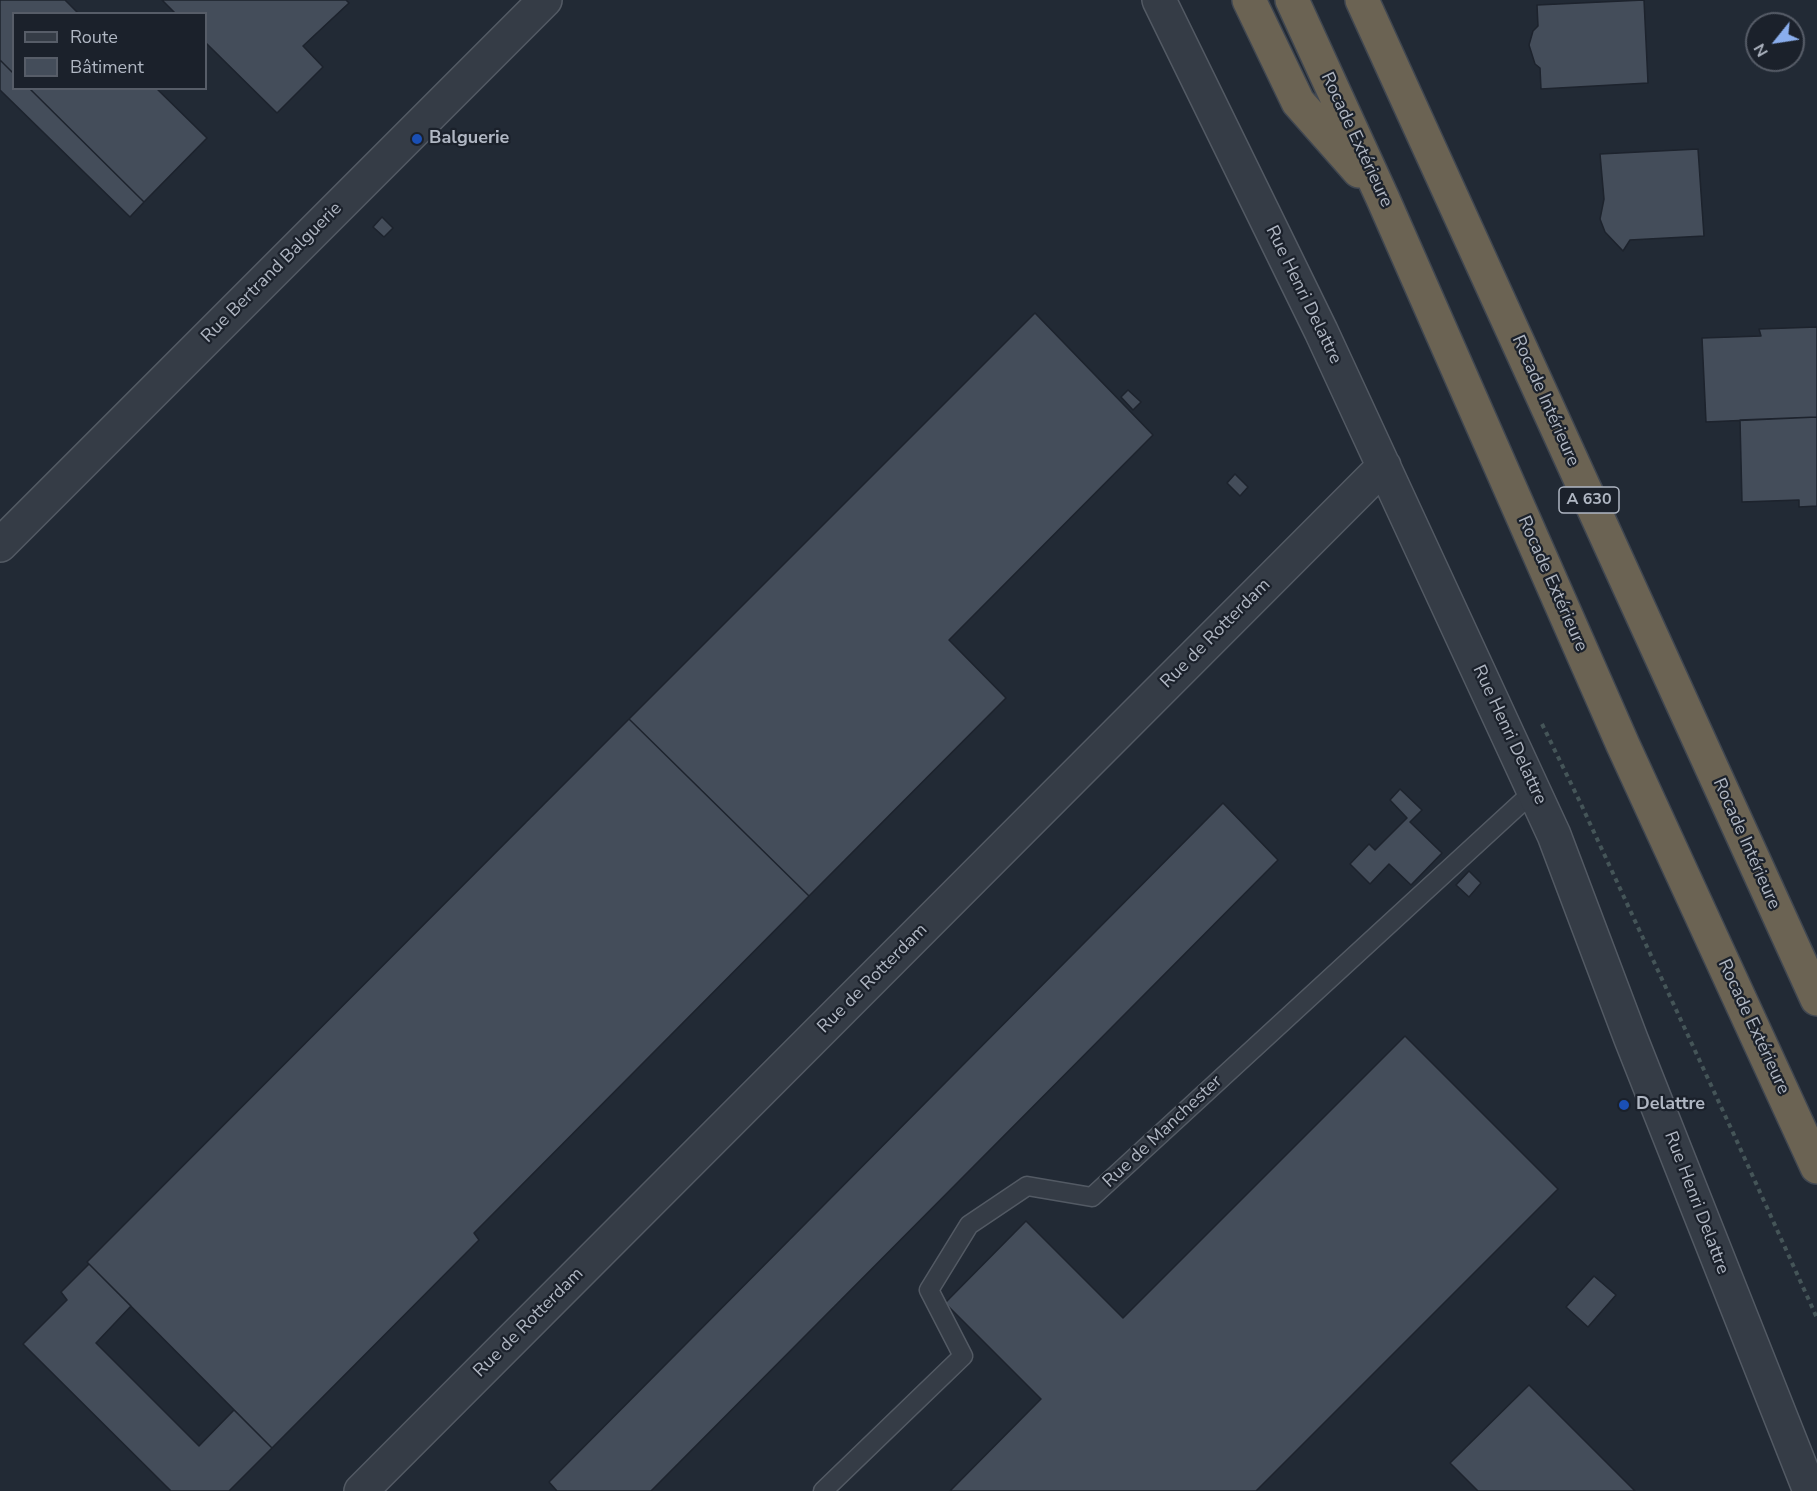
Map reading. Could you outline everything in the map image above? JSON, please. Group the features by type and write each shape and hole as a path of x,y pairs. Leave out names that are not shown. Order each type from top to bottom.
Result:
{"highway":[{"path":"1249,0 1298,102 1383,199"},
{"name":"Rocade Extérieure","path":"1292,0 1383,199 1623,745 1817,1167"},
{"name":"Rocade Intérieure","path":"1362,0 1817,999"}],"street":[{"name":"Rue Bertrand Balguerie","path":"0,545 545,0"},
{"name":"Rue Henri Delattre","path":"1159,0 1384,466 1554,835 1635,1050 1810,1491"},
{"name":"Rue de Rotterdam","path":"361,1491 1384,466"}],"lane":[{"name":"Rue de Manchester","path":"823,1491 963,1356 929,1290 969,1225 1027,1186 1092,1197 1534,791"}],"building":[{"path":"0,0 65,0 77,12 12,12 12,72 0,60"},
{"path":"162,0 346,0 349,3 303,46 323,67 277,113 207,44 207,12 174,12"},
{"path":"1644,0 1648,83 1541,89 1540,68 1535,64 1529,45 1533,31 1538,26 1537,5"},
{"path":"0,60 12,72 12,90 31,90 144,202 130,217 0,90"},
{"path":"31,90 158,90 207,138 144,202"},
{"path":"1698,149 1704,236 1630,240 1623,251 1605,232 1600,219 1604,199 1600,154"},
{"path":"382,217 393,228 384,237 373,227"},
{"path":"1035,313 1153,435 949,640 1006,698 809,896 629,719"},
{"path":"1817,327 1817,417 1706,422 1702,338 1761,336 1759,329"},
{"path":"1128,390 1141,402 1133,410 1121,397"},
{"path":"1817,417 1817,506 1799,507 1799,500 1742,502 1740,420"},
{"path":"1235,474 1248,487 1240,496 1227,483"},
{"path":"629,719 809,896 474,1233 479,1240 272,1448 87,1262"},
{"path":"1400,789 1422,810 1410,822 1442,853 1411,885 1389,864 1370,884 1350,864 1369,844 1375,850 1407,818 1390,800"},
{"path":"1223,803 1278,860 651,1491 557,1491 549,1482"},
{"path":"1469,871 1481,883 1469,897 1456,885"},
{"path":"1405,1036 1558,1189 1256,1491 950,1491 1041,1399 945,1303 1026,1221 1123,1318"},
{"path":"89,1264 131,1306 96,1343 199,1446 234,1410 272,1448 229,1491 171,1491 23,1344 67,1300 61,1292"},
{"path":"1594,1276 1616,1295 1588,1327 1566,1307"},
{"path":"1529,1385 1635,1491 1478,1491 1450,1463"}],"place":[{"name":"Balguerie","path":"417,139"},
{"name":"Delattre","path":"1624,1105"}]}
